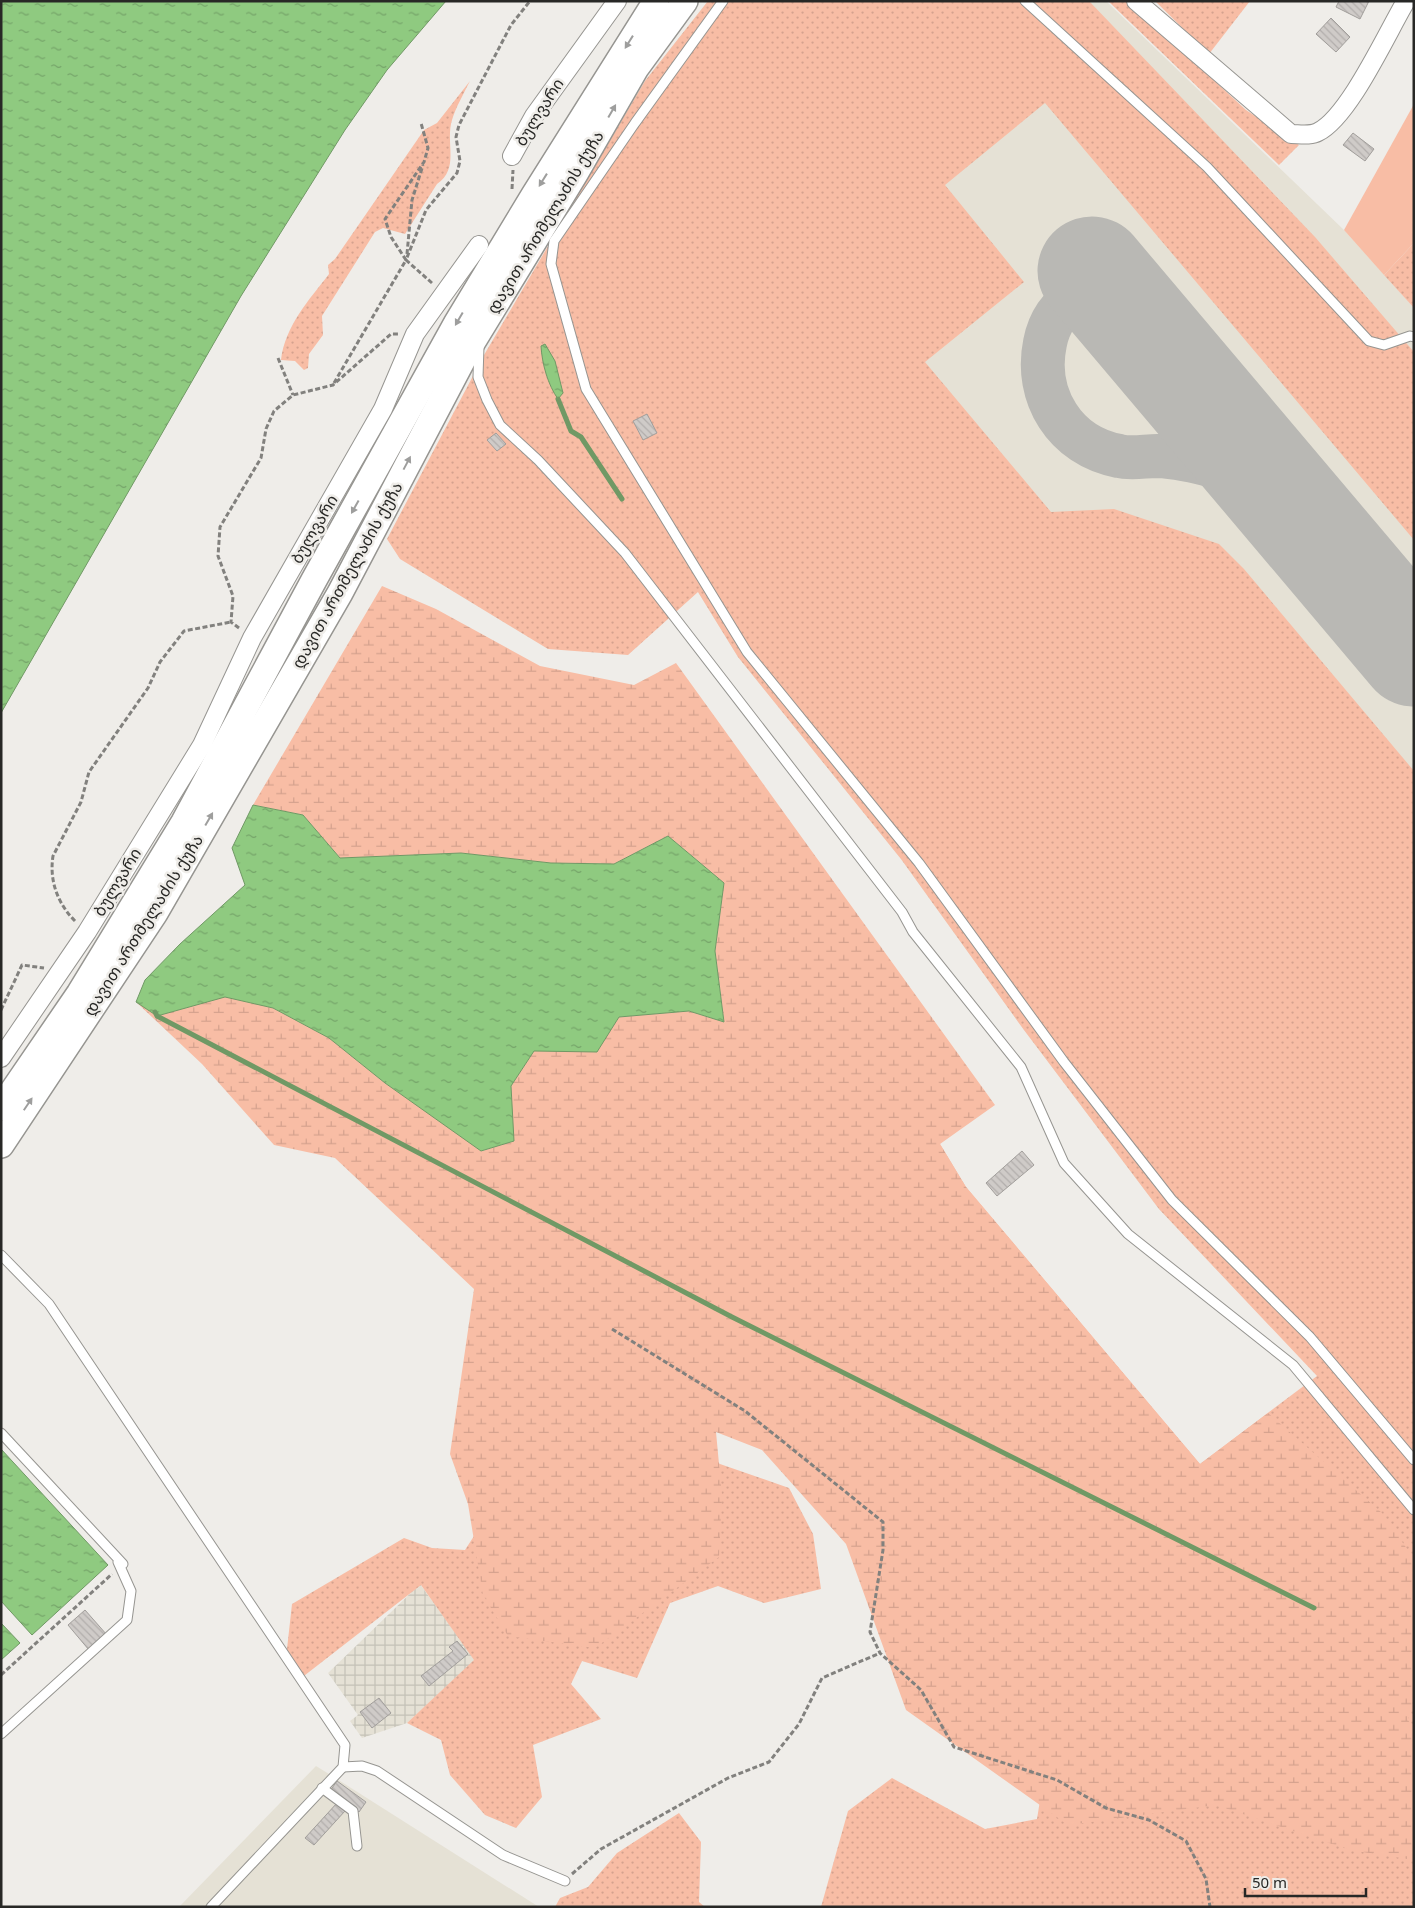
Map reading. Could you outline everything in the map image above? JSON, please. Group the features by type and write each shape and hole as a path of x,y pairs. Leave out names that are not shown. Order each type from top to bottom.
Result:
{"street":[{"name":"ბულვარი","path":"512,156 534,116 617,1"},
{"name":"დავით ართმელაძის ქუჩა","path":"1,1108 79,994 184,822 314,580 456,324 534,195 656,1"},
{"name":"დავით ართმელაძის ქუჩა","path":"1,1145 155,913 340,593 480,331 636,68 685,1"},
{"path":"1136,1 1291,134 1316,134 1331,124 1351,98 1406,1"},
{"name":"ბულვარი","path":"1,1058 87,932 202,745 252,638 383,409 415,334 478,245"}],"lane":[{"path":"723,1 634,123 554,241 551,264 586,389 747,652 919,863 1064,1062 1172,1200 1310,1337 1414,1460"},
{"path":"1025,1 1207,167 1369,341 1384,345 1410,336 1414,337"},
{"path":"480,331 478,377 486,400 500,425 538,460 625,553 902,912 913,932 1021,1067 1064,1163 1128,1234 1293,1365 1414,1510"},
{"path":"1,1255 49,1304 345,1745 343,1768"},
{"path":"1,1433 123,1564"},
{"path":"1,1734 126,1620 131,1591 118,1562 123,1564"},
{"path":"211,1907 343,1768 362,1766 377,1771 503,1855 565,1881"},
{"path":"322,1788 353,1811 358,1846"}],"path":[{"path":"333,385 406,260 426,210 456,174 460,161 456,138 459,125 511,25 530,1"},
{"path":"406,260 412,200 428,148 421,123"},
{"name":"ბულვარი","path":"509,194 514,186 512,156"},
{"path":"424,162 385,219 391,237 406,260 444,294"},
{"path":"231,622 233,596 218,556 220,527 261,458 266,429 274,411 293,395 333,385 391,334 415,334"},
{"path":"278,358 293,395"},
{"path":"87,932 64,910 56,893 51,865 53,856 81,802 89,772 148,688 160,662 184,631 231,622 252,638"},
{"path":"1,1010 22,965 60,970"},
{"path":"612,1329 745,1411 883,1522 883,1550 870,1632 880,1653 921,1690 954,1747 1057,1780 1106,1808 1149,1820 1186,1842 1206,1879 1210,1907"},
{"path":"1,1675 123,1564"},
{"path":"565,1881 600,1849 728,1778 769,1762 799,1724 822,1678 880,1653"}],"shaded area":[{"path":"708,1 1106,1 1344,230 1414,308 1414,1486 1307,1363 1159,1209 1024,1030 901,859 738,657 571,386 539,263 645,81"},
{"path":"420,1584 475,1660 407,1723 362,1738 350,1721 358,1715 328,1673"},
{"path":"316,1766 329,1774 539,1907 179,1907"}],"green space":[{"path":"708,1 1089,1 1315,237 1414,352 1414,540 1045,103 945,185 1024,282 925,362 1051,512 1114,509 1219,544 1244,569 1414,771 1414,1907 821,1907 848,1811 892,1778 985,1829 1037,1819 1044,1776 940,1144 966,1187 1200,1464 1317,1376 1159,1209 1024,1030 901,859 738,657 698,592 628,655 548,649 400,559 387,539 484,355 645,81"},
{"path":"1108,1 1128,1 1246,110 1299,145 1279,165"},
{"path":"1155,1 1250,1 1209,54"},
{"path":"470,81 452,120 450,129 450,163 444,178 437,184 405,234 383,228 375,232 322,316 323,335 309,354 308,368 304,370 295,361 281,360 287,336 299,314 329,274 328,265 335,259 424,130 437,123"},
{"path":"1414,104 1414,243 1384,275 1344,230"},
{"path":"1414,243 1414,308 1384,275"},
{"path":"382,586 436,609 540,666 634,685 676,663 995,1105 940,1144 966,1187 1200,1464 1268,1413 1382,1513 1414,1559 1414,1698 1408,1720 1414,1730 1414,1860 1350,1850 1216,1805 1068,1825 906,1710 846,1544 762,1450 716,1432 722,1496 719,1557 595,1648 508,1636 483,1595 468,1504 450,1454 474,1289 335,1158 274,1145 202,1064 136,1002 157,1016 225,996 273,1008 329,1038 385,1083 482,1151 513,1141 511,1086 534,1051 597,1051 619,1017 689,1011 724,1022 715,951 724,883 668,836 614,864 551,863 461,853 340,858 303,815 253,805"},
{"path":"663,1423 720,1464 789,1488 813,1534 821,1589 764,1603 718,1586 670,1603 637,1678 582,1661 571,1684 601,1719 533,1745 542,1797 516,1828 485,1815 450,1775 441,1740 407,1723 474,1660 421,1585 300,1679 286,1658 292,1604 404,1538 432,1548 465,1550 501,1494"},
{"path":"679,1813 701,1842 699,1902 705,1907 555,1907 560,1898 588,1887 617,1853"}],"water":[{"path":"1,1 446,1 387,70 345,130 241,296 1,713"},
{"path":"545,344 555,361 563,393 558,399 548,381 544,367 541,346"},
{"path":"253,805 303,815 340,858 461,853 551,863 614,864 668,836 724,883 715,951 724,1022 689,1011 619,1017 597,1052 534,1051 511,1086 514,1141 481,1151 385,1083 329,1038 273,1008 225,997 157,1016 136,1002 145,980 180,944 245,885 232,848"},
{"path":"1,1449 108,1565 32,1635 1,1601"},
{"path":"1,1623 20,1643 1,1660"}],"building":[{"path":"1339,1 1369,1 1360,19 1336,7"},
{"path":"1331,18 1350,37 1336,52 1316,34"},
{"path":"1353,133 1374,149 1365,161 1343,145"},
{"path":"647,414 657,433 643,440 633,421"},
{"path":"496,433 506,444 497,451 487,440"},
{"path":"1022,1151 1034,1165 997,1196 986,1183"},
{"path":"85,1610 107,1635 89,1650 68,1625"},
{"path":"457,1641 468,1654 429,1686 421,1676 453,1651 449,1647"},
{"path":"379,1698 391,1713 372,1728 360,1712"},
{"path":"337,1781 366,1802 359,1812 330,1791"},
{"path":"337,1803 345,1811 314,1845 305,1838"}],"waterway":[{"path":"558,399 571,431 581,437 622,499"},
{"path":"155,1012 157,1016 732,1317 1314,1608"}],"taxiway":[{"path":"1309,529 1279,492 1249,477 1184,459 1157,456 1119,456 1083,442 1069,430 1058,416 1049,399 1044,382 1045,343 1057,314 1067,303 1091,288 1135,274 1217,375 1319,540"}],"runway":[{"path":"1092,271 1414,652"}]}
